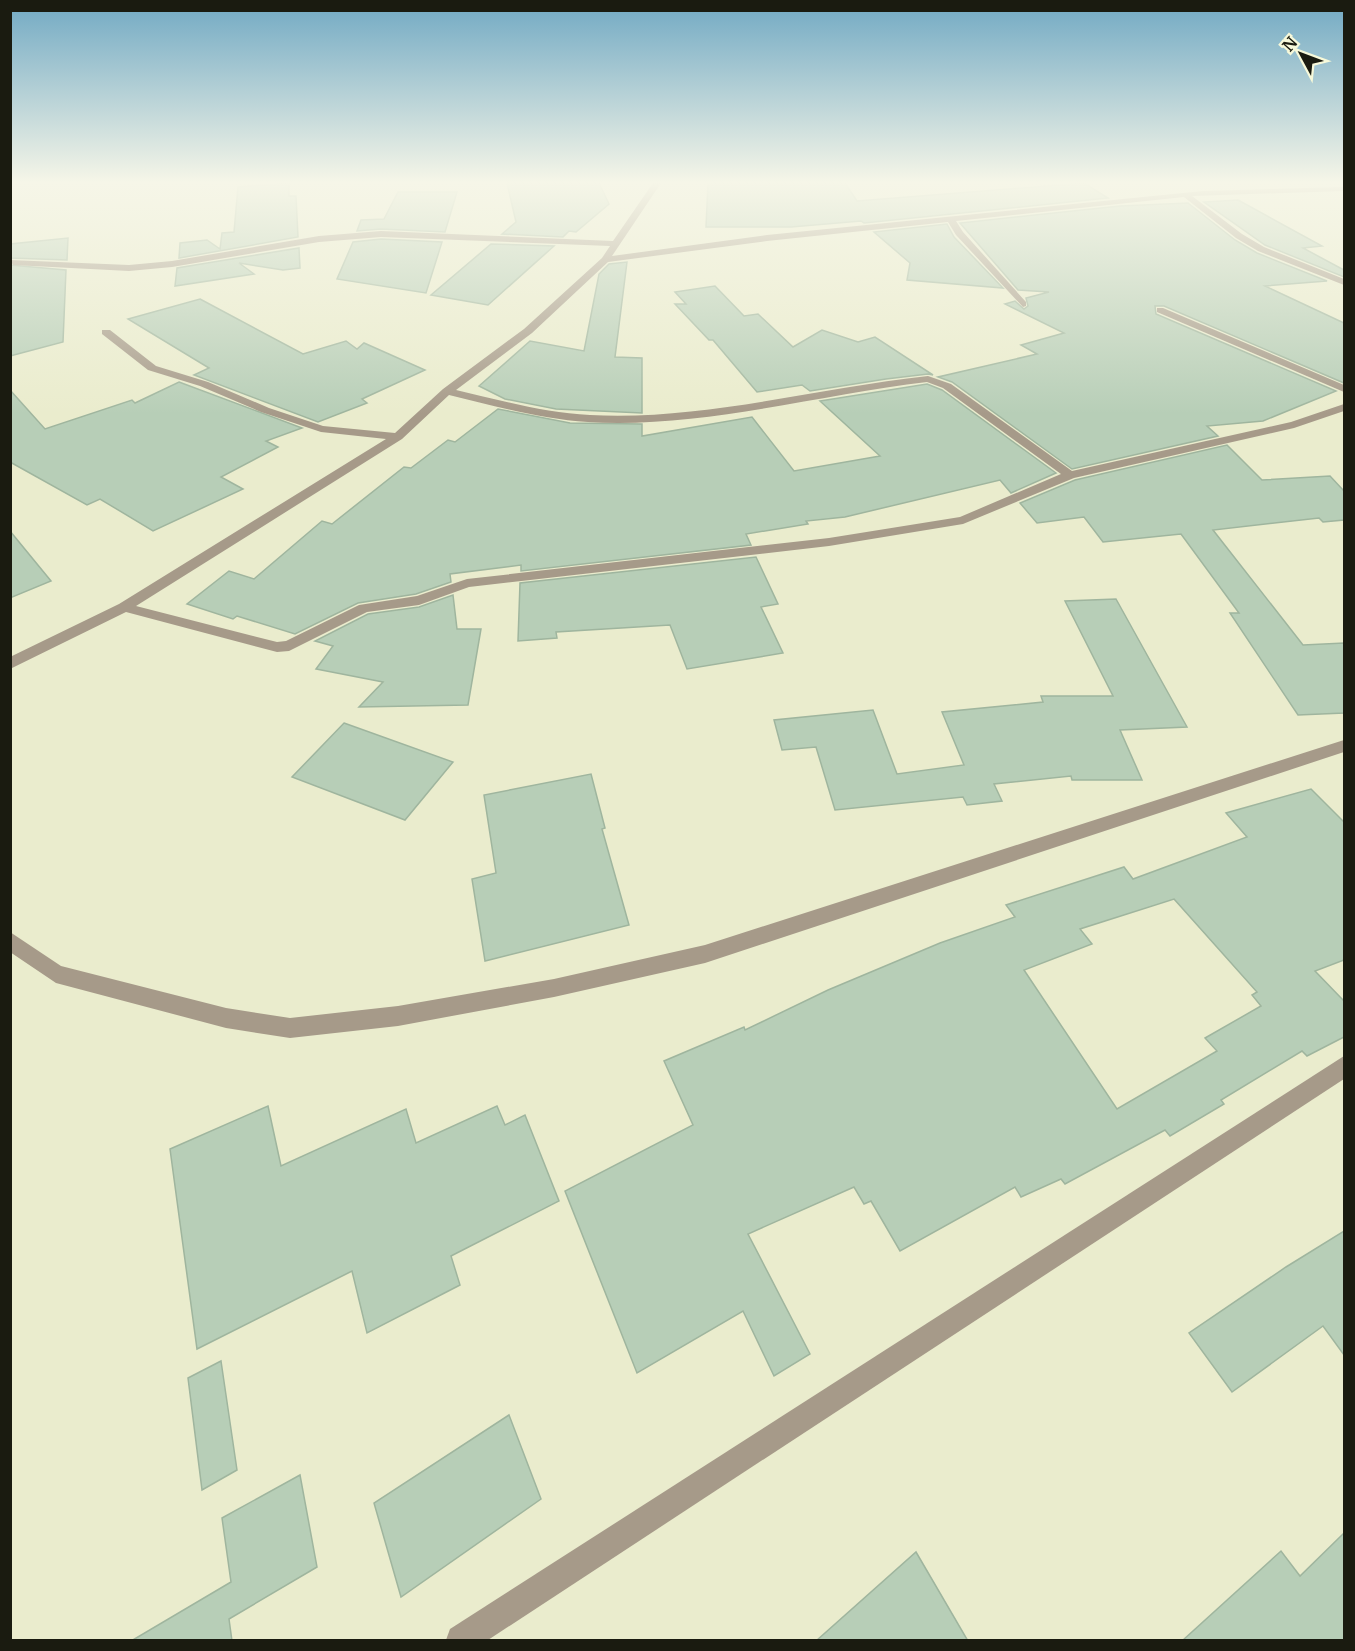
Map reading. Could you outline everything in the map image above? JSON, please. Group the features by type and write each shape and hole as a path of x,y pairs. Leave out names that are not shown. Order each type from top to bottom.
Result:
{"street":[{"path":"14,262 129,268 195,260"},
{"path":"10,664 124,607 398,437 447,391 528,331 605,260"},
{"path":"983,260 1023,304"},
{"path":"1289,260 1344,282"},
{"path":"1160,310 1344,388"},
{"path":"106,332 152,368 204,384 265,410 321,429 398,437"},
{"path":"447,391 544,414 607,419 675,415 928,379 947,386 1070,475"},
{"path":"124,607 277,647 289,646 364,608 418,600 467,583 829,542 963,520 1070,475 1294,425 1344,407"},
{"path":"10,940 56,974 226,1018 290,1028 398,1016 554,988 705,954 1344,746"},
{"path":"461,1641 1344,1067"}],"building":[{"path":"226,260 300,260 300,268 283,270 239,263 254,274 175,286 177,268"},
{"path":"345,260 436,260 426,293 337,279"},
{"path":"472,260 538,260 488,305 431,295"},
{"path":"907,260 976,260 1003,288 907,280 910,263"},
{"path":"992,260 1275,260 1327,281 1265,286 1344,323 1344,383 1164,306 1155,306 1156,314 1336,391 1263,421 1207,426 1218,436 1072,469 952,382 938,377 1037,354 1021,345 1064,333 1005,304 1015,301 1024,309 1028,306 1026,298 1049,292 1018,290"},
{"path":"1302,260 1325,260 1344,270 1344,277"},
{"path":"627,262 615,357 642,358 642,413 556,409 505,399 479,386 530,341 584,351 599,274 609,264"},
{"path":"10,265 66,270 63,342 10,356"},
{"path":"715,286 744,316 758,314 793,347 822,330 858,342 875,337 933,375 886,379 810,391 802,385 757,392 713,340 709,340 675,304 686,304 675,292"},
{"path":"200,299 303,354 346,341 357,349 364,343 425,370 362,399 367,403 318,422 194,375 209,368 128,319"},
{"path":"179,382 302,428 266,441 278,447 221,477 243,489 153,531 100,499 87,505 10,462 10,390 45,429 132,400 135,403"},
{"path":"927,384 942,390 1056,473 1011,493 1000,480 845,517 806,521 808,524 746,534 751,545 521,571 521,565 450,574 451,582 416,594 358,603 295,634 237,616 233,619 187,604 229,571 254,579 322,521 332,524 404,467 411,468 448,440 455,442 498,409 570,423 642,424 642,436 752,417 794,471 880,456 820,401"},
{"path":"1227,445 1262,480 1330,476 1344,491 1344,520 1323,522 1319,518 1213,530 1303,645 1344,643 1344,713 1298,715 1230,613 1239,613 1181,534 1103,542 1084,517 1037,523 1020,503 1075,480"},
{"path":"10,531 51,581 10,598"},
{"path":"756,557 778,604 761,607 783,653 687,669 670,625 556,632 557,638 518,641 520,583"},
{"path":"453,595 457,629 481,629 468,705 359,707 383,682 316,669 333,646 315,641 368,614 419,607"},
{"path":"1116,599 1187,727 1120,730 1142,780 1072,780 1071,776 994,784 1002,801 967,805 963,797 835,810 816,747 782,750 774,720 873,710 897,774 964,765 942,712 1043,702 1041,696 1113,696 1065,601"},
{"path":"344,723 453,762 405,820 292,777"},
{"path":"591,774 605,828 602,829 629,925 485,961 472,879 496,873 484,795"},
{"path":"1311,789 1344,822 1344,960 1315,971 1344,1001 1344,1037 1307,1056 1302,1051 1221,1100 1224,1104 1170,1136 1165,1130 1065,1184 1061,1179 1021,1197 1015,1187 900,1251 871,1201 864,1204 854,1187 748,1234 810,1354 774,1376 743,1311 637,1373 565,1191 693,1125 664,1061 744,1027 745,1030 828,990 940,943 1015,917 1006,905 1124,867 1133,879 1247,837 1226,813","holes":["1174,899 1257,992 1252,995 1261,1006 1205,1038 1217,1051 1117,1109 1024,970 1092,944 1080,929"]},
{"path":"268,1106 281,1166 406,1109 416,1143 497,1106 505,1125 525,1115 559,1201 451,1256 460,1285 367,1333 352,1271 197,1349 170,1149"},
{"path":"1344,1231 1344,1355 1323,1326 1232,1392 1189,1333 1286,1267"},
{"path":"221,1361 237,1470 202,1490 188,1378"},
{"path":"509,1415 541,1499 401,1597 374,1503"},
{"path":"300,1475 317,1567 229,1619 232,1641 131,1641 231,1582 222,1518"},
{"path":"1344,1533 1344,1641 1182,1641 1281,1551 1300,1576"},
{"path":"916,1552 968,1641 816,1641"}]}
